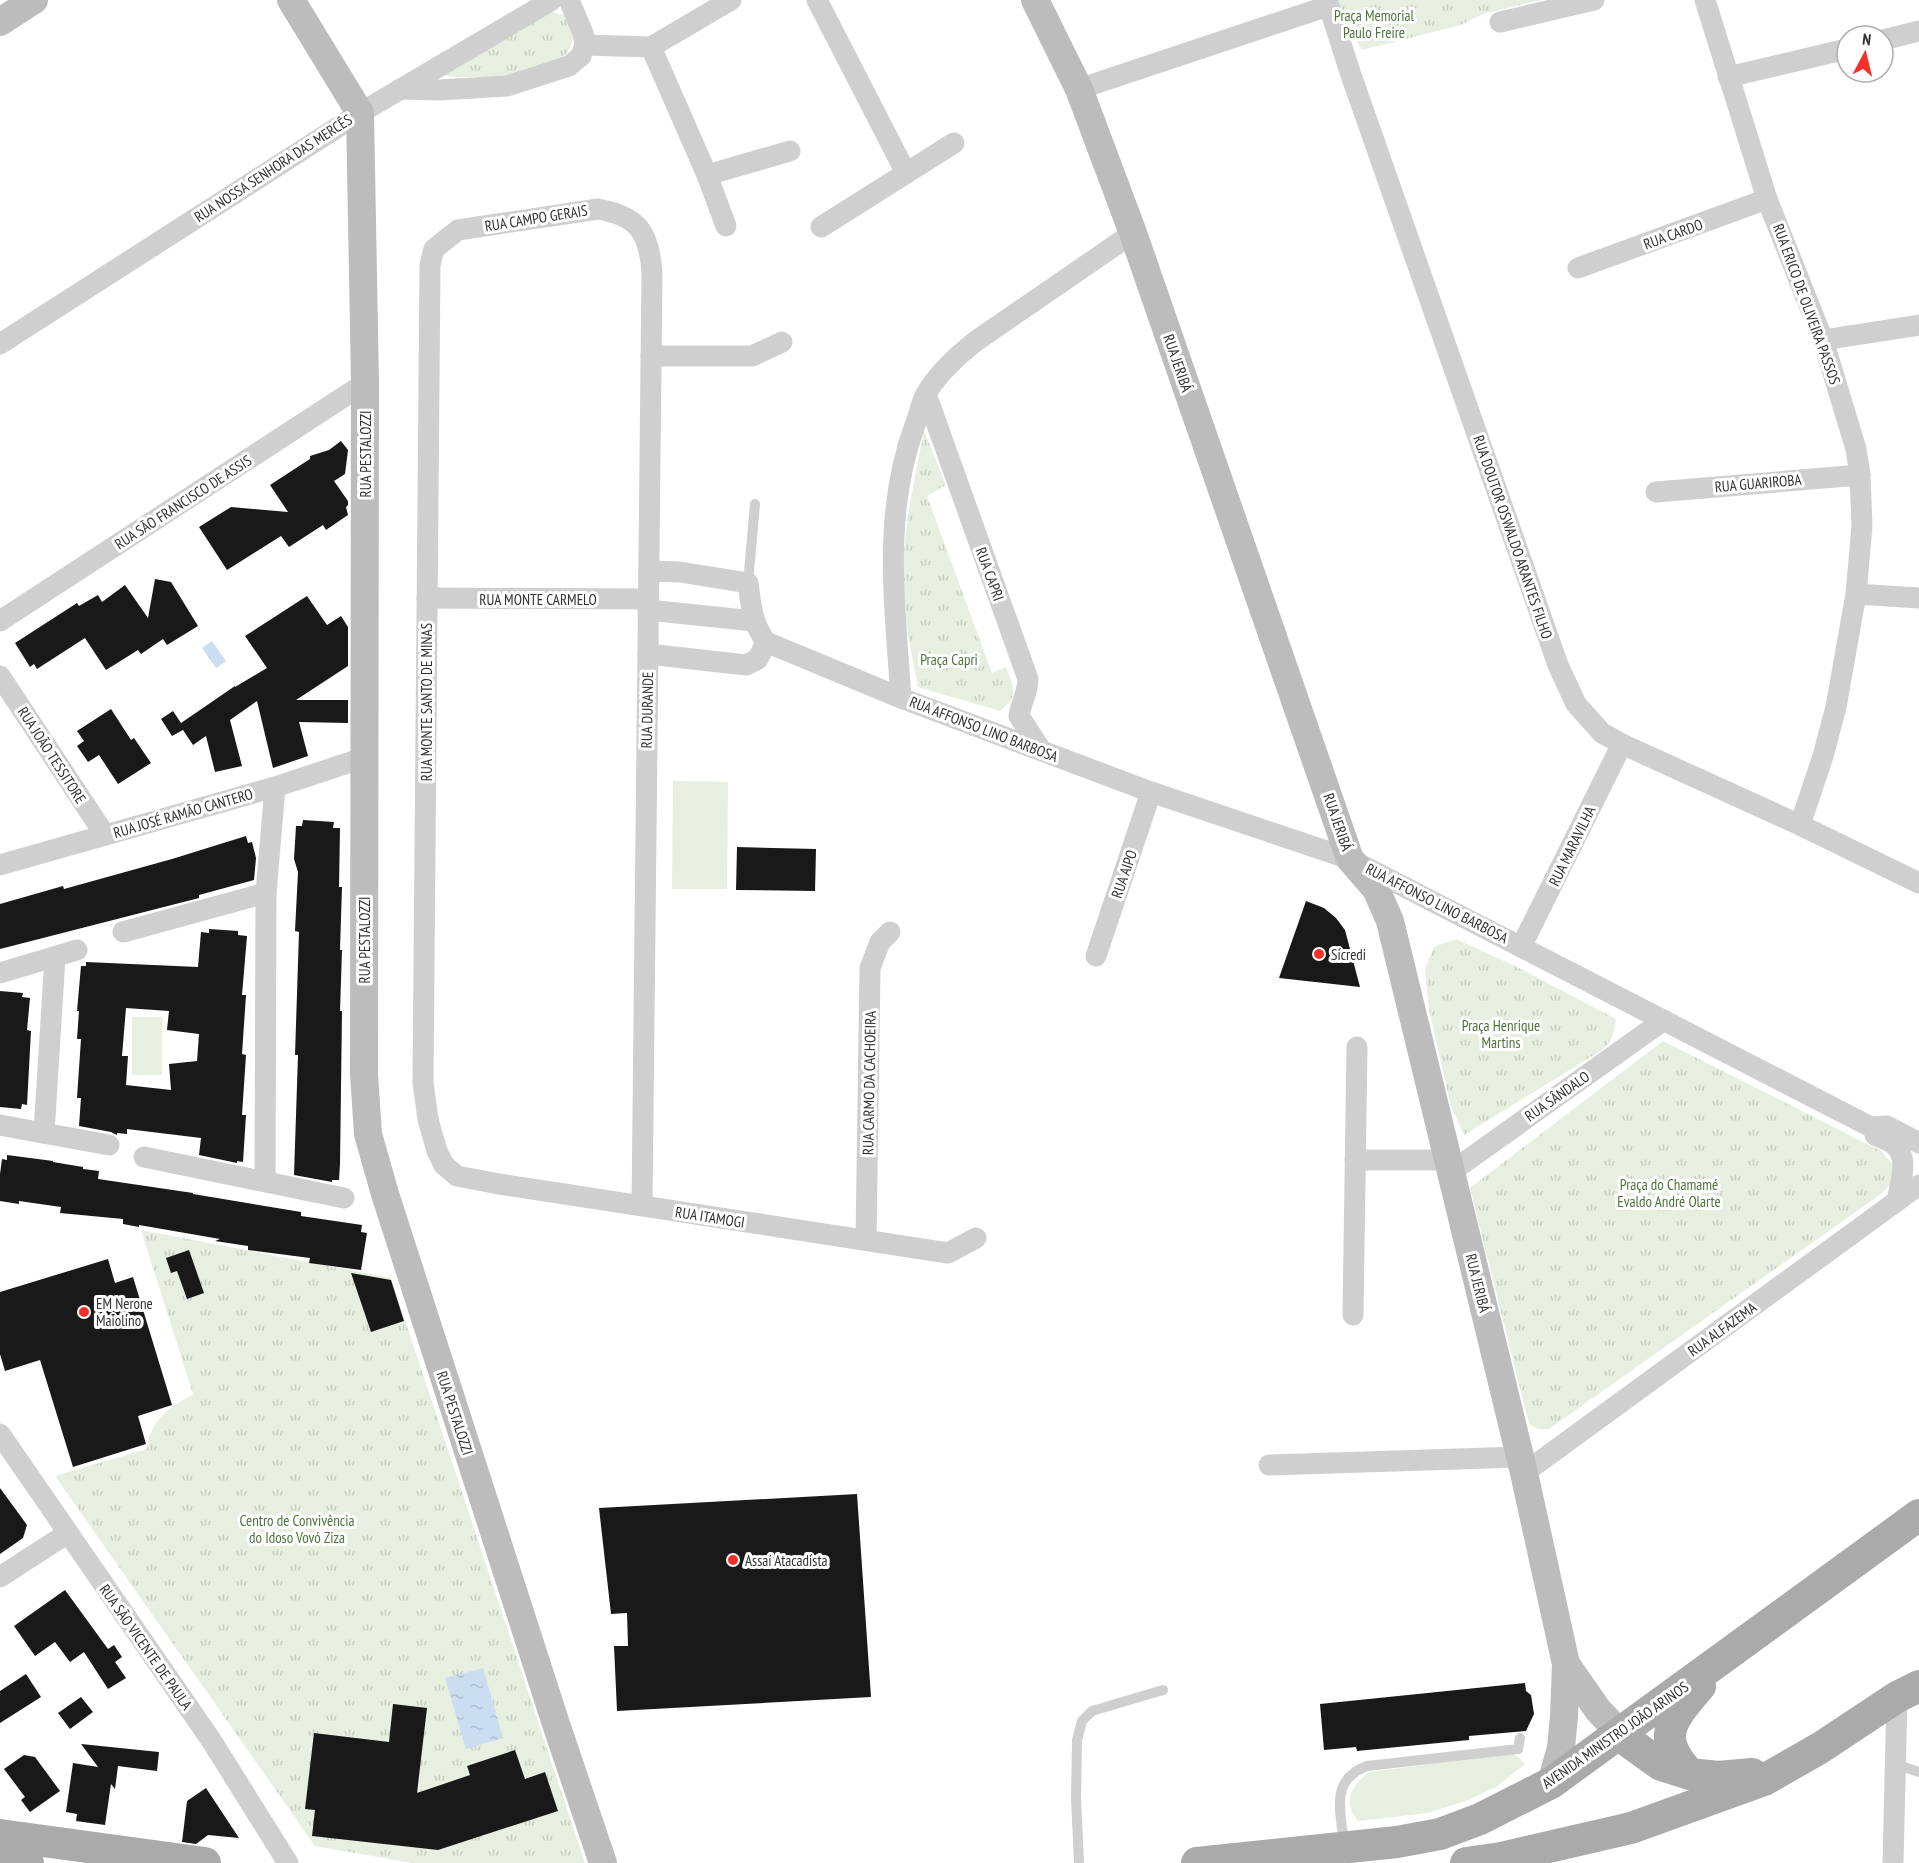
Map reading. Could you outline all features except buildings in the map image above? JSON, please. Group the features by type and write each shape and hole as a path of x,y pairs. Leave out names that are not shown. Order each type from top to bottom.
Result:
{"main road":[{"name":"AVENIDA MINISTRO JOÃO ARINOS","path":"1197,1863 1397,1842 1440,1834 1480,1819 1551,1783 1919,1515"},
{"path":"1690,1774 1678,1762 1672,1751 1671,1727 1677,1715 1727,1654"},
{"path":"1466,1863 1501,1858 1631,1828 1764,1780 1820,1748 1908,1692"},
{"path":"1620,1733 1661,1765 1690,1774 1718,1777 1762,1772 1820,1748"},
{"path":"9,1849 205,1863"}],"street":[{"path":"0,22 34,0"},
{"path":"291,0 360,113"},
{"name":"RUA NOSSA SENHORA DAS MERCÊS","path":"0,345 360,113 552,0"},
{"path":"400,89 439,90 507,86 569,66 581,56 585,45 583,33 569,0"},
{"path":"585,45 651,47 731,0"},
{"path":"817,0 906,173"},
{"name":"RUA JERIBÁ","path":"1035,0 1079,89 1133,233 1350,859 1376,889 1390,921 1522,1465 1566,1664"},
{"path":"1500,22 1594,0"},
{"name":"RUA ERICO DE OLIVEIRA PASSOS","path":"1705,0 1767,200 1823,340 1856,449 1860,475 1862,526 1856,594 1836,706 1823,756 1800,825"},
{"path":"1079,89 1328,3"},
{"name":"RUA DOUTOR OSWALDO ARANTES FILHO","path":"1328,3 1351,75 1558,665 1576,704 1602,734 1800,825 1919,883"},
{"path":"1895,37 1919,31"},
{"path":"651,47 726,226"},
{"path":"1728,78 1835,52"},
{"name":"RUA PESTALOZZI","path":"360,113 365,383 364,1074 368,1134 410,1272 603,1863"},
{"path":"821,226 954,143"},
{"path":"707,176 790,151"},
{"name":"RUA CARDO","path":"1578,268 1767,200"},
{"name":"RUA CAMPO GERAIS","path":"443,240 458,230 598,209 616,212 630,221"},
{"name":"RUA DURANDE","path":"630,221 643,231 650,251 651,356 642,1206"},
{"path":"901,698 892,565 893,527 899,483 909,440 926,394 951,361 976,340 1133,233"},
{"name":"RUA MONTE SANTO DE MINAS","path":"443,240 434,249 430,265 423,1083 428,1119 437,1151 444,1165"},
{"path":"1823,340 1919,325"},
{"path":"651,356 752,356 782,342"},
{"name":"RUA SÃO FRANCISCO DE ASSIS","path":"0,621 365,383"},
{"name":"RUA CAPRI","path":"926,394 1028,679 1028,689 1021,704 1019,716 1041,750"},
{"name":"RUA GUARIROBA","path":"1656,492 1860,475"},
{"path":"648,654 746,665 758,659 774,645 758,630 754,621 748,583 680,572 649,571"},
{"path":"1856,594 1919,598"},
{"name":"RUA MONTE CARMELO","path":"427,598 648,604 754,621"},
{"name":"RUA AFFONSO LINO BARBOSA","path":"774,645 901,698 1152,792 1350,859 1871,1127 1887,1126 1919,1143"},
{"name":"RUA JOÃO TESSITORE","path":"0,676 105,835"},
{"name":"RUA MARAVILHA","path":"1521,947 1622,744"},
{"name":"RUA JOSÉ RAMÃO CANTERO","path":"0,865 275,787 366,757"},
{"path":"265,1181 266,893 275,787"},
{"name":"RUA AIPO","path":"1096,956 1152,792"},
{"path":"123,932 266,893"},
{"name":"RUA CARMO DA CACHOEIRA","path":"866,1240 870,968 880,942 890,932"},
{"path":"0,973 77,950"},
{"path":"44,1133 55,957"},
{"name":"RUA SÂNDALO","path":"1450,1166 1664,1020"},
{"path":"1353,1315 1357,1047"},
{"path":"0,1125 109,1145"},
{"name":"RUA AFFONSO LINO BARBOSA","path":"1871,1127 1873,1134 1894,1144 1899,1149 1903,1168 1897,1201"},
{"path":"144,1157 344,1198"},
{"path":"1355,1160 1450,1166"},
{"name":"RUA ITAMOGI","path":"444,1165 457,1176 948,1253 976,1238"},
{"name":"RUA ALFAZEMA","path":"1522,1465 1919,1185"},
{"name":"RUA SÃO VICENTE DE PAULA","path":"0,1434 211,1740 288,1863"},
{"path":"1269,1465 1522,1465"},
{"path":"0,1577 68,1533"},
{"path":"1566,1664 1598,1710 1620,1733"},
{"path":"1551,1783 1561,1748 1566,1664"},
{"path":"1893,1863 1895,1764 1908,1692"}],"lane":[{"path":"748,583 755,504"},
{"path":"1079,1863 1076,1798 1077,1740 1082,1721 1092,1712 1164,1690"},
{"path":"1344,1847 1339,1799 1341,1790 1354,1771 1367,1766 1518,1749 1520,1738"},
{"path":"1895,1764 1919,1772"}],"green space":[{"name":"Praça Memorial Paulo Freire","path":"1338,0 1542,0 1483,14 1461,25 1362,50 1342,14"},
{"path":"551,12 565,15 572,24 573,39 568,52 553,65 499,77 438,75"},
{"name":"Praça Capri","path":"924,431 946,485 927,496 992,673 1006,667 1012,686 1013,696 1000,711 918,687 905,613 903,568 908,516"},
{"path":"673,781 728,782 727,889 672,889"},
{"name":"Praça Henrique Martins","path":"1456,939 1515,966 1616,1019 1609,1043 1602,1050 1464,1135 1451,1106 1429,1009 1425,969 1434,947"},
{"path":"132,1017 162,1017 162,1075 132,1075"},
{"name":"Praça do Chamamé Evaldo André Olarte","path":"1663,1041 1881,1151 1892,1163 1896,1173 1891,1184 1881,1194 1549,1429 1538,1429 1529,1424 1470,1188"},
{"name":"Centro de Convivência do Idoso Vovó Ziza","path":"141,1230 391,1278 585,1863 412,1863 315,1846 55,1476 147,1449 152,1429 162,1416 193,1394"},
{"path":"1511,1754 1525,1764 1496,1787 1468,1800 1428,1813 1358,1821 1350,1807 1353,1789 1369,1772"}],"water":[{"path":"212,641 226,661 216,668 202,648"},
{"path":"483,1668 503,1738 466,1749 445,1678"}],"place":[{"name":"Sicredi","path":"1319,954"},
{"name":"EM Nerone Maiolino","path":"84,1312"},
{"name":"Assaí Atacadista","path":"733,1560"}]}
